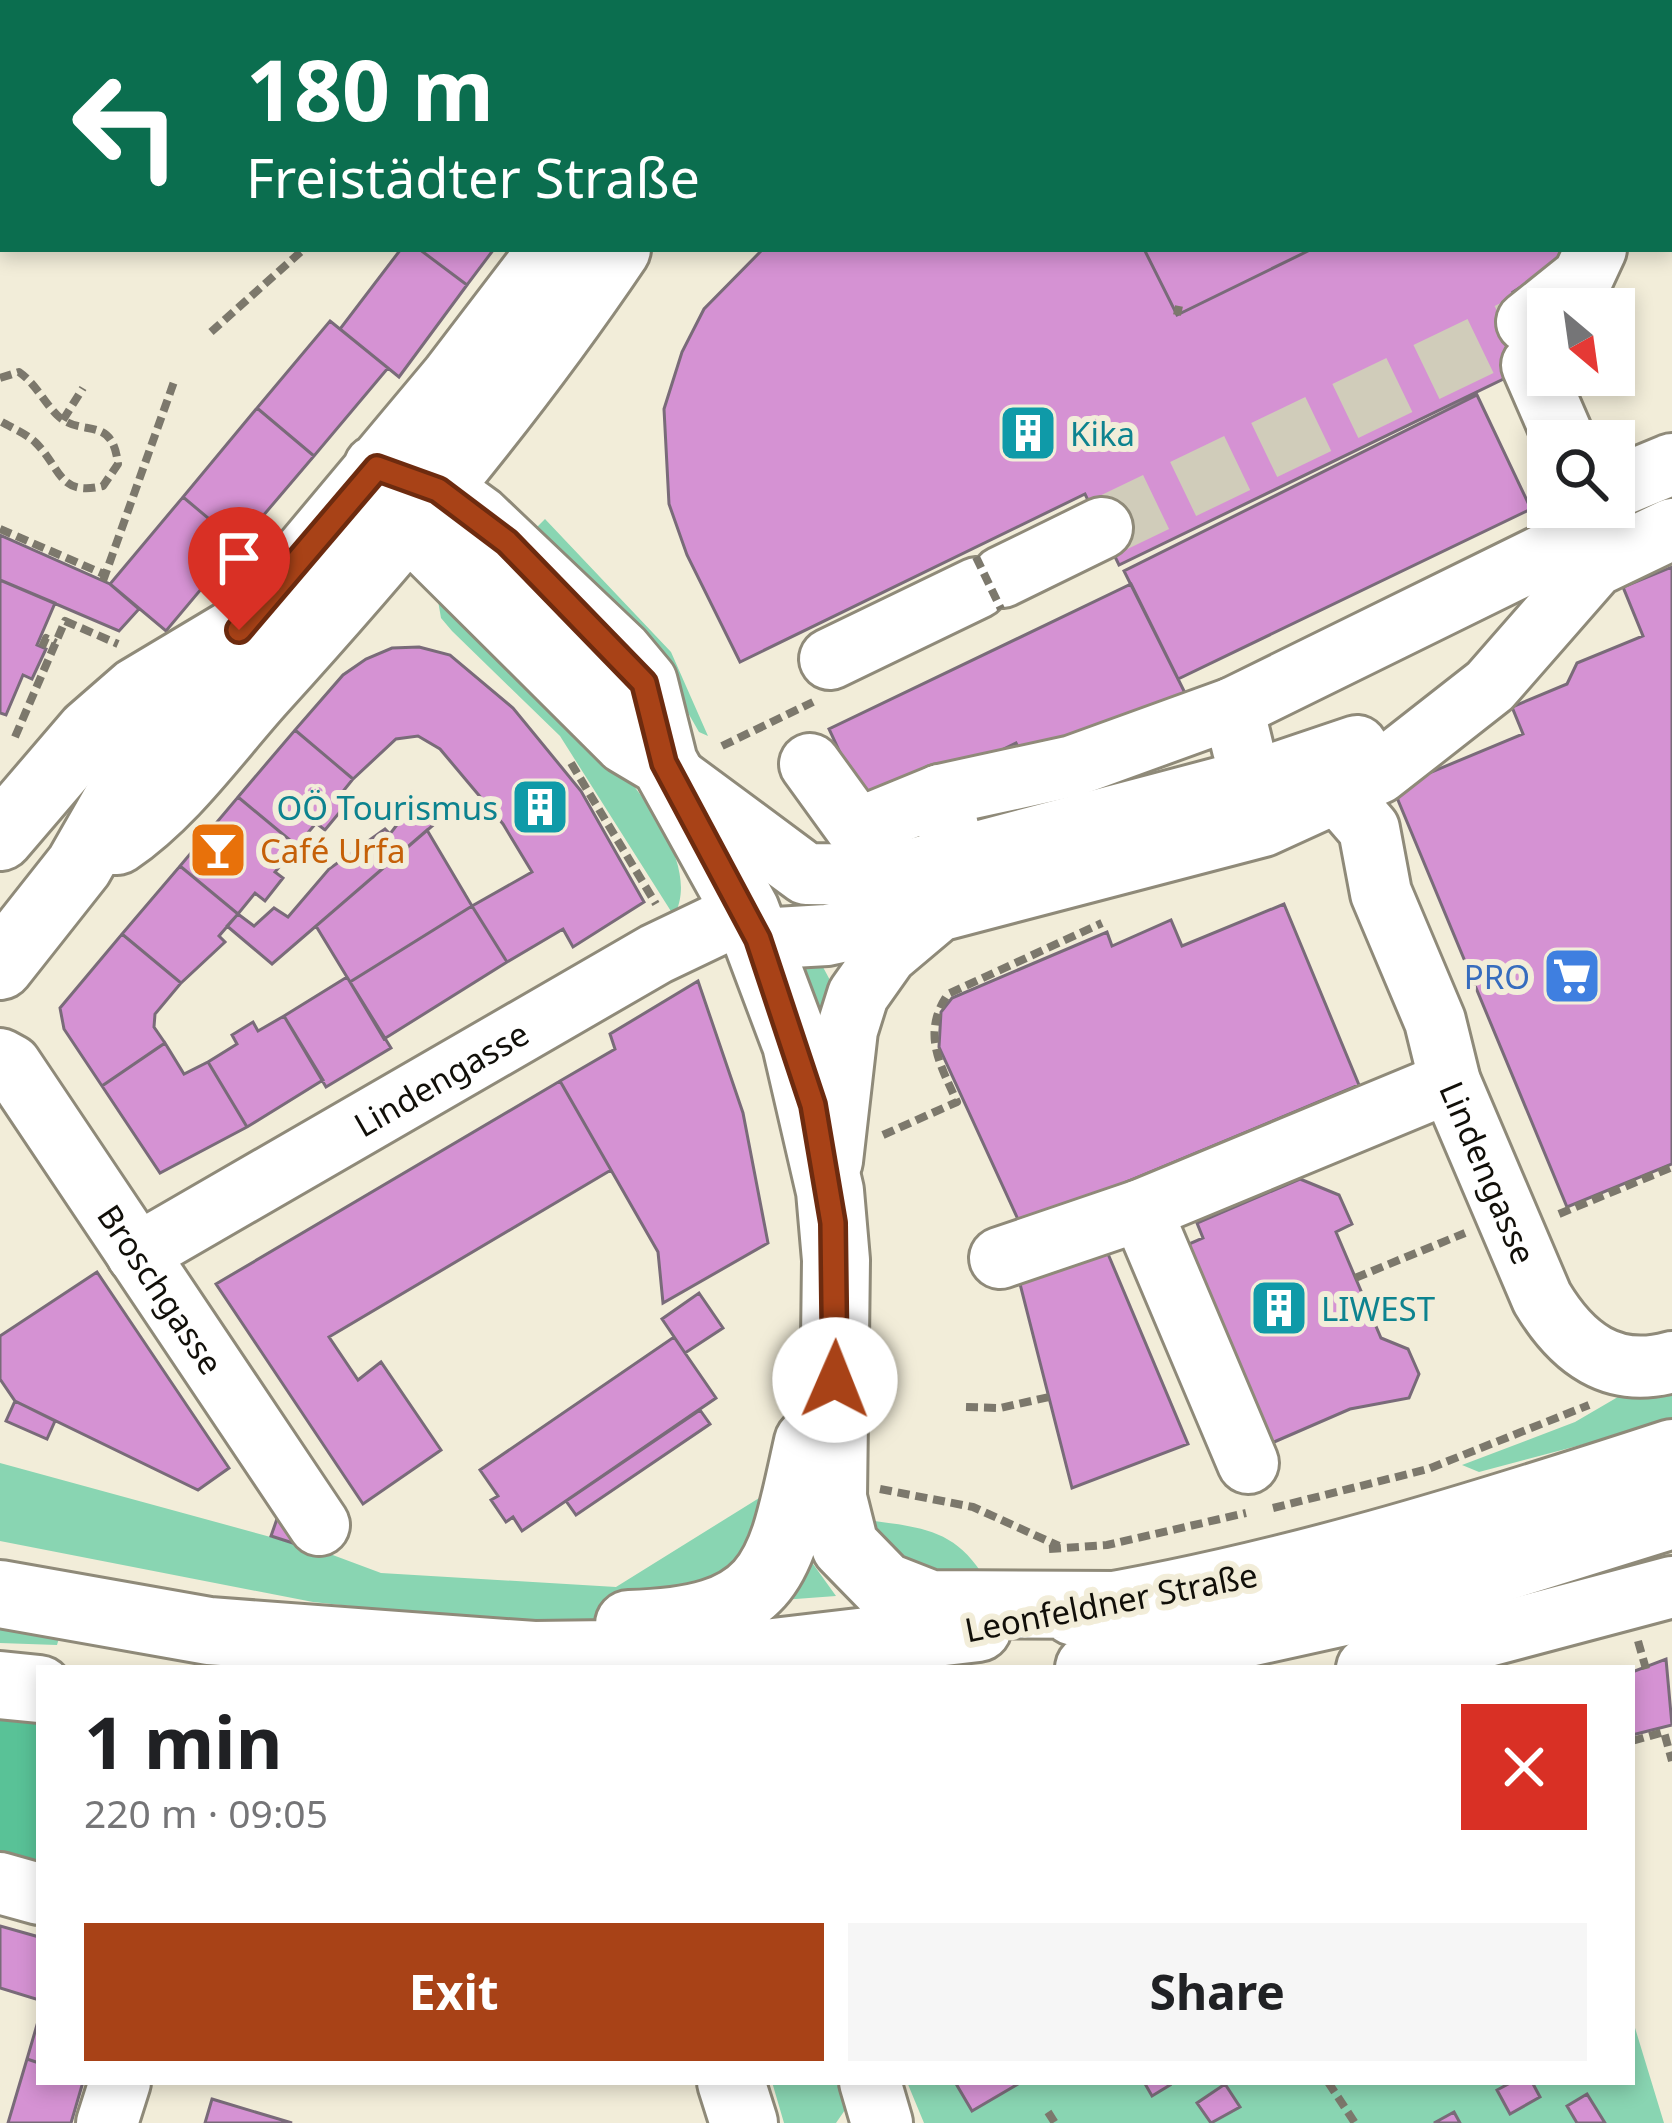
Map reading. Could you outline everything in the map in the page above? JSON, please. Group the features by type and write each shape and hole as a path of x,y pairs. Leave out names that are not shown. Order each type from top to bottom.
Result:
{"main road":[{"path":"0,966 79,866 150,742 551,252"},
{"path":"79,866 134,830 424,507 615,252"},
{"path":"377,468 424,507 627,741 669,770 752,925 801,1064 830,1191 836,1259 836,1527 870,1577 930,1604 1118,1605"},
{"path":"0,837 90,732 137,691 239,630"},
{"path":"534,1655 617,1624 703,1614 741,1598 765,1580 792,1528 834,1346"},
{"name":"Leonfeldner Straße","path":"0,1594 209,1630 534,1655 774,1652 924,1636 1118,1605 1389,1541 1672,1453"},
{"name":"Leonfeldner Straße","path":"1106,1665 1238,1640 1402,1599 1672,1515"},
{"path":"0,1685 36,1689"},
{"path":"732,2085 744,2123"},
{"path":"742,2085 744,2123"}],"street":[{"path":"1557,420 1530,344 1583,277 1595,252"},
{"path":"1635,479 1672,464"},
{"path":"830,659 1102,529"},
{"name":"Lindengasse","path":"1264,793 1337,792 1379,773 1490,686 1576,583 1605,530 1672,529"},
{"path":"810,764 857,829 940,795 1073,766 1233,708 1546,554 1605,530"},
{"path":"1233,708 1264,793"},
{"name":"Lindengasse","path":"752,925 827,935 946,885 1264,793 1370,742 1416,742"},
{"name":"Lindengasse","path":"669,770 806,874 844,879 891,875 946,885"},
{"name":"Lindengasse","path":"1337,792 1369,829 1381,893 1435,1021 1450,1082 1560,1328 1586,1353 1624,1368 1672,1362"},
{"name":"Lindengasse","path":"1264,793 1302,831 1333,847 1381,893"},
{"path":"940,795 946,885"},
{"name":"Lindengasse","path":"137,1254 656,954 891,875"},
{"name":"Lindengasse","path":"830,1191 843,1053 858,995 946,885"},
{"name":"Broschgasse","path":"0,1059 10,1065 320,1525"},
{"path":"1000,1258 1141,1210 1450,1082"},
{"path":"1141,1210 1248,1462"},
{"path":"1378,1665 1672,1588"},
{"path":"0,1882 36,1893"},
{"path":"107,2123 118,2085"},
{"path":"871,2085 882,2123"}],"path":[{"path":"211,332 301,252"},
{"path":"0,378 19,372 63,420 111,438 118,464 103,486 75,489 63,484 39,446 0,421"},
{"path":"0,529 105,578 175,379"},
{"path":"63,420 83,388"},
{"path":"82,629 88,617"},
{"path":"8,753 65,621 122,646"},
{"path":"42,647 46,638 56,643"},
{"path":"556,745 613,825 662,917"},
{"path":"876,1138 957,1102 934,1050 932,1029 947,994 1122,914"},
{"path":"1355,1278 1431,1246"},
{"path":"966,1407 1000,1408 1049,1397"},
{"path":"1046,1549 1107,1544 1368,1485 1492,1447 1597,1402"},
{"path":"871,1487 973,1507 1060,1546"},
{"path":"1635,1740 1664,1732 1672,1762"},
{"path":"1330,2085 1355,2123"},
{"path":"1048,2112 1055,2123"}],"green space":[{"path":"545,519 671,652 708,736 699,732 647,641 536,528"},
{"path":"437,595 552,698 637,790 666,836 680,879 674,916 560,736 452,631 441,618"},
{"path":"817,956 838,995 825,1047 800,961"},
{"path":"1672,1384 1672,1421 1479,1472 1462,1465 1575,1422 1635,1387"},
{"path":"0,1463 322,1551 381,1573 616,1587 772,1490 773,1503 713,1600 586,1624 313,1602 0,1541"},
{"path":"867,1520 932,1532 958,1546 981,1572 943,1574 914,1567 889,1549"},
{"path":"808,1557 836,1596 782,1600"},
{"path":"0,1592 68,1607 57,1645 0,1643"},
{"path":"0,1712 36,1716 36,1876 0,1866"},
{"path":"1635,2028 1664,2123 924,2123 908,2085 1635,2085"},
{"path":"773,2085 846,2085 847,2107 836,2123 784,2123"}],"building":[{"path":"399,252 423,252 467,285 399,377 340,329"},
{"path":"423,252 492,252 467,285"},
{"name":"Kika","path":"760,252 1146,252 1177,315 1306,252 1563,252 1553,267 1513,292 1527,321 1527,368 1119,565 1085,494 740,662 687,555 669,504 664,409 682,352 704,309"},
{"path":"1146,252 1306,252 1177,315"},
{"path":"330,321 388,368 314,456 257,408"},
{"path":"1477,395 1527,501 1527,511 1178,679 1124,571"},
{"path":"257,408 314,456 239,544 183,497"},
{"path":"183,497 239,544 166,631 110,584"},
{"path":"0,535 110,584 139,609 119,631 0,580"},
{"name":"PRO","path":"1672,567 1672,1164 1567,1207 1393,788 1523,734 1512,707 1567,684 1577,663 1643,636 1623,587"},
{"path":"0,580 55,603 37,645 46,649 32,679 23,675 6,715 0,713"},
{"path":"1131,584 1186,695 1023,757 1016,743 869,815 829,729"},
{"name":"OÖ Tourismus","path":"419,647 450,655 513,708 581,791 644,902 573,947 563,929 507,962 472,906 532,872 503,824 440,749 418,736 396,739 353,779 295,730 343,675 366,659 392,648"},
{"path":"295,730 353,779 336,800 344,807 325,830 316,823 297,846 238,797"},
{"path":"238,797 297,846 275,872 283,878 265,901 255,893 238,914 180,866"},
{"path":"415,801 438,821 272,964 227,926 238,914 254,926 274,908 288,917 329,869 385,829 390,834"},
{"path":"427,830 472,906 350,982 316,926"},
{"path":"180,866 238,914 219,936 225,942 181,983 122,934"},
{"path":"1284,904 1359,1085 1021,1226 939,1047 941,1012 952,998 1107,932 1112,946 1171,920 1182,946"},
{"path":"472,906 507,962 384,1039 350,982"},
{"path":"122,934 181,983 155,1014 154,1027 165,1043 102,1086 64,1029 60,1008"},
{"path":"347,977 391,1048 326,1087 284,1016"},
{"path":"698,981 743,1113 768,1243 663,1303 658,1252 560,1081 615,1049 610,1034"},
{"path":"284,1016 323,1080 247,1127 208,1062 237,1044 232,1035 253,1022 258,1031"},
{"path":"165,1043 184,1074 208,1062 247,1127 160,1173 102,1086"},
{"path":"560,1081 611,1170 329,1337 358,1380 381,1362 441,1450 363,1504 216,1284"},
{"name":"LIWEST","path":"1300,1179 1339,1195 1352,1224 1336,1232 1381,1338 1408,1349 1419,1374 1409,1398 1350,1409 1251,1452 1166,1254 1203,1238 1197,1223"},
{"path":"1103,1242 1188,1444 1072,1488 1017,1272"},
{"path":"97,1272 229,1468 198,1490 15,1401 0,1379 0,1336"},
{"path":"699,1293 723,1328 685,1353 662,1319"},
{"path":"674,1337 716,1398 522,1531 513,1517 506,1522 491,1500 498,1496 480,1470"},
{"path":"15,1401 55,1421 47,1439 6,1421"},
{"path":"700,1410 710,1424 576,1515 566,1501"},
{"path":"278,1516 296,1544 271,1536"},
{"path":"1666,1659 1672,1725 1635,1734 1635,1671"},
{"path":"0,1926 36,1936 36,1999 0,1988"},
{"path":"36,2028 36,2062 27,2059"},
{"path":"27,2059 36,2062 36,2085 82,2085 71,2123 8,2123"},
{"path":"957,2085 1016,2085 972,2111"},
{"path":"1146,2085 1170,2085 1152,2096"},
{"path":"1226,2085 1240,2107 1211,2123 1197,2103"},
{"path":"1506,2085 1534,2085 1540,2097 1510,2114 1497,2090"},
{"path":"1587,2094 1605,2123 1577,2123 1567,2106"},
{"path":"212,2099 292,2123 205,2123"},
{"path":"1454,2112 1460,2123 1434,2123"}],"tunnel":[{"path":"1102,528 1518,328"}],"place":[{"name":"Kika","path":"1028,433"},
{"name":"OÖ Tourismus","path":"540,807"},
{"name":"Café Urfa","path":"218,850"},
{"name":"PRO","path":"1572,976"},
{"name":"LIWEST","path":"1279,1308"}],"route":[{"path":"239,630 377,468 438,490 507,542 644,683 664,763 746,910 796,1044 813,1105 823,1147 836,1259 835,1380"}]}
